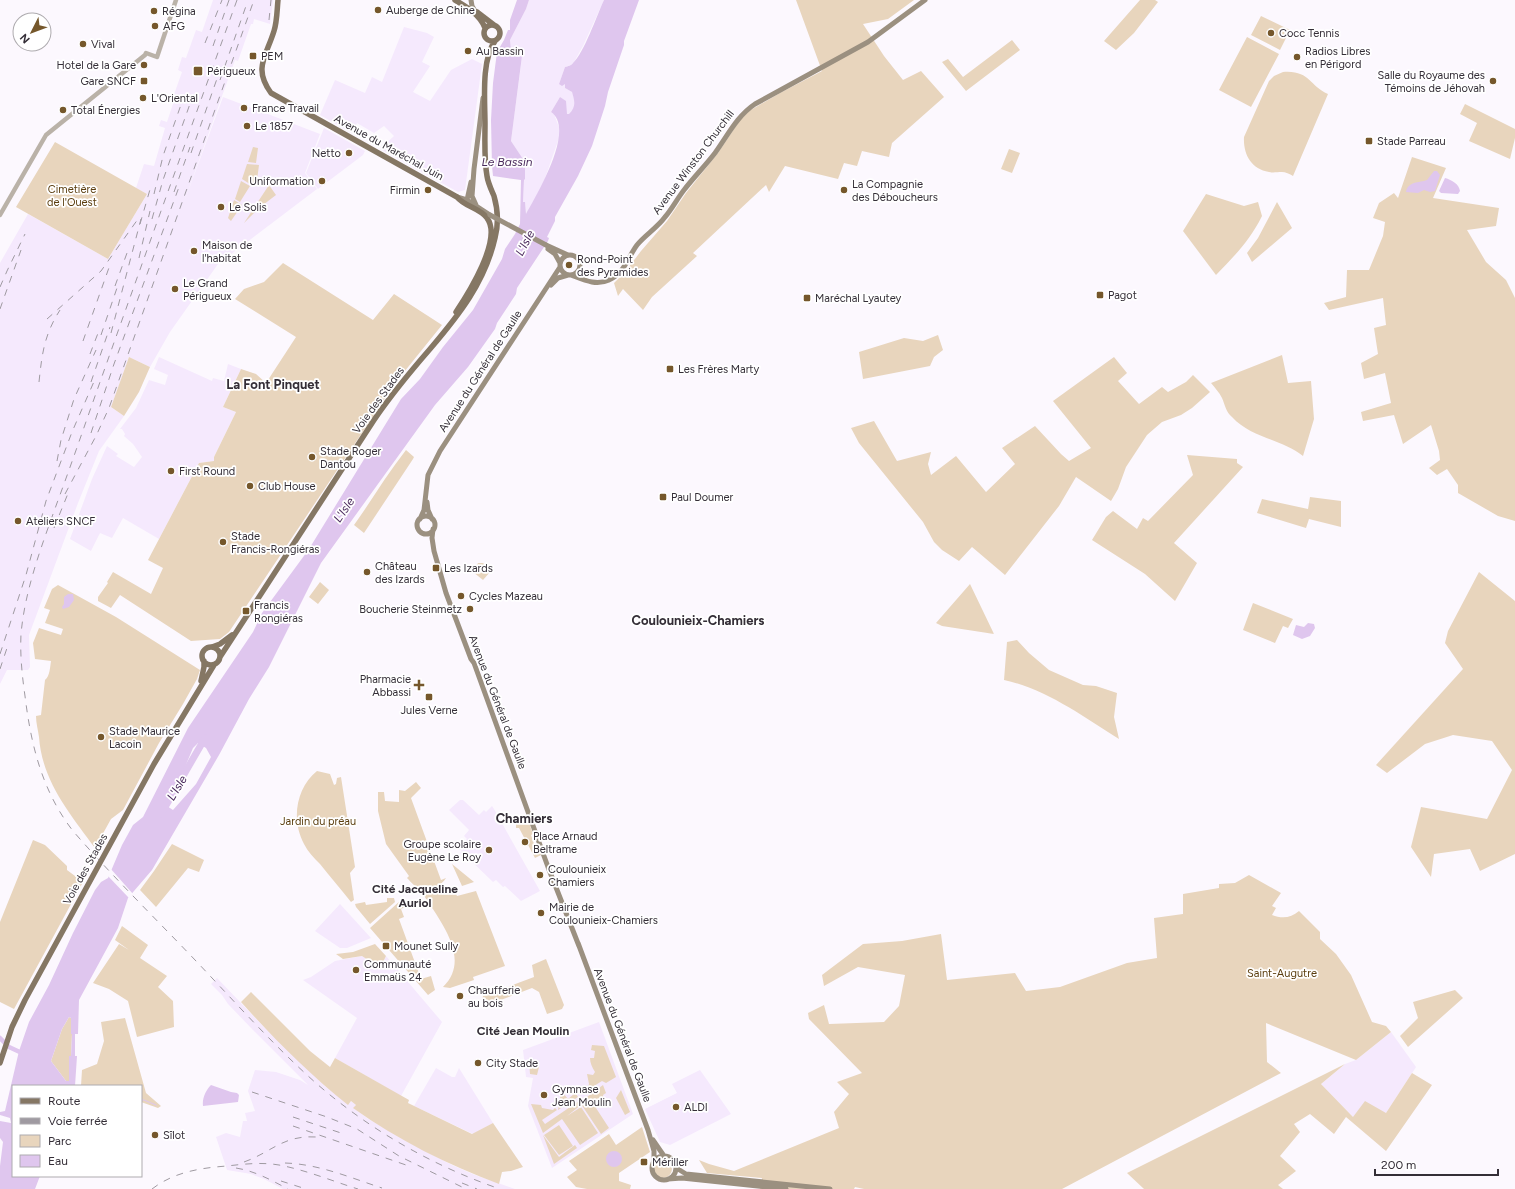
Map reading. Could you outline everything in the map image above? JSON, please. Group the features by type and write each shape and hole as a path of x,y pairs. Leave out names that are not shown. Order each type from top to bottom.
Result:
{"main road":[{"name":"Avenue du Maréchal Juin","path":"278,0 275,25 261,69 263,80 273,95 462,198 460,201 491,216"},
{"path":"455,0 475,11 498,28 500,32 499,37 495,41 487,40 483,34 485,28 482,20 467,7"},
{"path":"467,7 470,0"},
{"path":"470,0 475,11"},
{"name":"Avenue Winston Churchill","path":"570,275 598,283 609,280 619,273 634,249 664,219 684,190 715,153 738,120 747,110 755,104 868,42 925,0"},
{"path":"485,28 489,25 494,25"},
{"name":"Voie des Stades","path":"220,656 370,426 395,391 458,316 475,290 487,264 496,235 497,211 488,180 485,162 485,83 488,57 487,40"},
{"name":"Voie des Stades","path":"488,57 495,41"},
{"path":"473,206 470,195 485,83"},
{"path":"462,198 470,195"},
{"path":"462,198 473,206"},
{"name":"Avenue du Maréchal Juin","path":"473,206 483,214 491,216"},
{"name":"Voie des Stades","path":"430,348 462,303 482,264 491,234 489,221 483,214"},
{"path":"491,216 545,246 577,258 580,263 579,269 576,273 570,275 563,272 555,254 545,246"},
{"path":"560,265 563,258 568,255"},
{"name":"Avenue du Général de Gaulle","path":"420,519 424,510 428,476 440,451 560,265"},
{"path":"579,269 586,280 592,282"},
{"name":"Avenue du Général de Gaulle","path":"545,290 558,278 570,275"},
{"name":"Avenue du Général de Gaulle","path":"427,487 428,510 432,519"},
{"path":"424,516 432,519 434,524 432,538 434,551 417,527 417,523 424,516"},
{"path":"423,534 429,533 433,529"},
{"name":"Avenue du Général de Gaulle","path":"434,551 546,859 552,871 648,1130 654,1151 652,1168 654,1174 661,1179 668,1179"},
{"name":"Voie des Stades","path":"212,647 225,641 240,626"},
{"path":"212,647 219,651 220,656 214,665 208,664 204,661 202,656 203,651 212,647"},
{"name":"Voie des Stades","path":"198,690 203,676 204,661"},
{"name":"Voie des Stades","path":"0,1063 4,1048 20,1008 150,771 180,718 214,665"},
{"name":"Avenue du Général de Gaulle","path":"648,1130 664,1156 670,1158 680,1171 686,1174 830,1189"},
{"path":"654,1161 664,1156"},
{"path":"668,1179 674,1173 675,1165"},
{"path":"668,1179 682,1178 786,1189"}],"street":[{"path":"0,215 49,132 146,53 157,57 176,0"}],"shaded area":[{"path":"213,0 273,0 270,24 254,19 238,61 235,60 183,205 223,97 320,134 305,173 317,189 218,264 170,332 150,367 129,357 111,407 124,416 99,451 78,503 29,635 30,667 28,670 7,670 0,684 0,263 28,214 108,259 147,194 136,188 144,164 154,166 165,128 159,126 161,120 167,122 173,104 171,103 182,72 178,70 182,57 186,58 196,30 202,32"},
{"path":"529,0 604,0 574,62 565,67 559,84 565,84 565,88 572,92 575,100 574,109 567,114 560,97 551,112 554,114 560,130 559,138 543,184 526,215 525,203 523,202 525,162 511,141 522,57 511,50 510,40"},
{"path":"404,27 427,33 434,37 422,62 430,66 413,92 430,101 451,70 472,59 482,64 465,190 458,192 382,150 382,147 394,136 384,126 374,133 357,123 352,133 320,115 335,80 365,93 372,77 382,82"},
{"path":"324,128 365,151 363,155 318,189 306,173"},
{"path":"159,357 212,381 213,378 224,381 228,364 241,369 223,407 236,412 214,457 214,461 199,463 159,539 123,518 112,538 100,533 91,551 70,539 92,479 107,446 118,454 116,456 134,467 142,457 133,444 124,436 125,434 122,429 120,429 136,408 149,380 165,385 168,375 154,369"},
{"name":"Groupe scolaire Eugène Le Roy","path":"460,800 463,800 479,815 484,810 486,812 492,806 540,891 521,901 505,886 503,887 496,880 493,882 466,856 464,857 460,853 462,851 458,848 467,839 464,836 469,830 449,810"},
{"path":"340,904 371,938 347,948 340,948 315,931"},
{"path":"362,956 380,968 386,956 442,1022 401,1096 335,1058 357,1018 303,980 311,977 335,961"},
{"path":"217,978 264,1027 325,1086 349,1104 351,1101 356,1105 354,1108 367,1118 452,1165 515,1189 283,1189 251,1174 227,1170 216,1137 226,1133 240,1137 243,1121 247,1121 245,1113 255,1111 248,1091 255,1070 276,1072 300,1080 308,1085 228,1004 222,995 211,984"},
{"path":"599,1022 633,1114 552,1168 528,1106 533,1078 526,1077 523,1050"},
{"path":"1391,1032 1416,1067 1386,1113 1353,1117 1321,1084 1345,1064 1356,1060"},
{"path":"436,1068 452,1077 455,1077 459,1068 493,1123 473,1134 414,1106"},
{"path":"700,1070 731,1114 670,1145 660,1142 645,1109 677,1093 672,1084"}],"green space":[{"path":"796,0 914,0 888,19 863,24 884,56 903,80 921,71 944,97 892,143 889,157 862,151 857,166 844,163 838,179 785,166 769,192 766,185 693,253 697,256 652,297 643,310 623,289 618,296 614,283 625,272 667,221 686,193 718,153 740,120 749,111 822,71"},
{"path":"1140,0 1155,0 1158,2 1134,33 1116,50 1104,41"},
{"path":"1261,16 1290,30 1280,50 1251,35"},
{"path":"1247,37 1279,54 1251,107 1219,90"},
{"path":"1012,40 1020,50 966,91 942,62 948,59 963,77"},
{"path":"1283,72 1299,73 1328,94 1293,176 1285,172 1271,172 1257,168 1249,160 1244,143 1244,137 1269,81 1274,76"},
{"path":"1465,104 1515,129 1515,138 1510,159 1469,141 1477,123 1460,114"},
{"name":"Cimetière de l'Ouest","path":"55,142 147,194 108,259 16,207"},
{"path":"253,147 258,148 256,163 248,162"},
{"path":"1009,149 1020,153 1012,173 1001,169"},
{"path":"1412,157 1446,168 1433,198 1499,208 1496,226 1467,230 1486,262 1506,280 1515,298 1515,521 1498,516 1458,493 1458,485 1447,469 1437,475 1429,468 1440,460 1439,451 1431,425 1403,444 1394,415 1363,421 1361,412 1391,403 1385,373 1364,379 1361,363 1378,354 1374,328 1386,325 1383,298 1329,310 1324,303 1346,297 1347,270 1369,270 1383,236 1385,222 1373,218 1379,203 1394,193 1398,198"},
{"path":"247,164 259,165 257,180 253,186 242,179"},
{"path":"241,181 250,186 240,202 235,199"},
{"path":"269,185 276,195 259,208 244,223"},
{"path":"1206,194 1244,206 1258,202 1262,216 1247,241 1216,275 1183,231"},
{"path":"234,200 242,205 231,221 228,218"},
{"path":"1277,202 1292,228 1252,262 1247,253 1258,238"},
{"path":"283,263 373,320 394,294 442,325 396,382 229,632 220,639 191,641 120,595 111,608 98,601 98,597 108,583 107,582 113,572 151,594 163,568 148,560 199,463 214,461 214,457 236,412 223,407 241,369 256,374 266,383 296,337 235,299 244,289 264,282"},
{"path":"938,335 943,350 934,357 930,366 863,379 859,352 904,338 923,341"},
{"path":"1282,355 1288,383 1311,381 1314,419 1303,456 1295,450 1248,430 1240,424 1228,413 1221,396 1211,383"},
{"path":"129,357 150,367 139,392 124,416 111,407"},
{"path":"1114,357 1127,373 1118,381 1139,404 1162,387 1168,392 1186,382 1193,375 1210,392 1192,408 1181,415 1162,422 1147,435 1126,467 1118,489 1111,501 1076,477 1059,506 1005,575 972,547 959,561 942,550 934,542 923,522 859,443 851,428 874,421 897,461 931,452 928,464 931,475 956,456 986,492 1015,464 1002,448 1035,426 1069,461 1091,448 1053,401"},
{"path":"406,450 414,457 413,459 364,533 354,525 392,468"},
{"path":"1187,455 1237,459 1237,463 1243,467 1174,543 1197,563 1175,601 1145,574 1092,540 1106,517 1113,511 1137,529 1143,518 1148,521 1193,475"},
{"path":"1310,497 1341,501 1341,527 1309,519 1306,528 1257,513 1262,499 1308,509"},
{"path":"478,563 483,563 491,571 483,580 473,572"},
{"path":"1479,572 1515,601 1515,854 1480,871 1470,849 1434,854 1431,877 1411,847 1421,807 1487,819 1512,770 1492,741 1453,735 1425,744 1387,773 1376,765 1463,669 1445,643 1448,631"},
{"path":"320,582 329,590 318,604 309,597"},
{"path":"970,584 994,634 942,626 936,623"},
{"name":"Stade Maurice Lacoin","path":"58,585 116,617 200,670 197,679 159,743 123,810 111,819 95,848 67,810 51,782 41,753 36,716 41,715 45,680 49,674 51,661 35,659 33,643 39,628 61,635 63,629 45,623 50,610 44,608 52,589"},
{"path":"1253,603 1293,619 1288,628 1283,626 1275,643 1243,630"},
{"path":"1017,640 1029,653 1049,670 1083,685 1096,686 1117,693 1114,717 1119,739 1063,704 1034,690 1004,680 1007,642"},
{"name":"Jardin du préau","path":"317,771 330,774 334,785 336,784 337,778 341,777 355,867 350,873 354,900 351,902 309,852 300,835 297,815 300,795 304,786"},
{"path":"416,782 421,788 411,798 441,880 446,878 438,886 428,890 418,888 407,878 409,876 386,844 378,811 378,792 384,792 385,801 399,802 399,790 405,791"},
{"path":"527,817 533,834 531,835 535,847 538,846 541,855 535,858 519,828 516,828 516,823"},
{"path":"33,840 45,845 67,866 67,870 83,882 14,1009 0,1002 0,922"},
{"path":"172,844 204,860 199,872 188,868 156,907 140,890"},
{"path":"452,864 474,882 462,886"},
{"name":"Saint-Augutre","path":"1249,875 1281,893 1272,906 1276,908 1272,915 1286,917 1299,911 1320,932 1320,939 1336,954 1351,975 1372,1022 1386,1026 1391,1032 1356,1060 1266,1023 1267,1062 1281,1073 1062,1189 864,1189 855,1187 854,1189 760,1189 762,1178 707,1173 699,1160 734,1171 839,1128 834,1112 849,1094 837,1082 862,1073 809,1019 808,1013 824,1005 829,1024 884,1022 899,1006 905,975 858,967 824,986 822,975 863,944 902,941 941,934 947,980 1015,973 1026,991 1060,987 1127,963 1157,958 1154,918 1183,914 1183,894 1219,888 1219,884 1235,883"},
{"path":"445,888 451,895 456,894 457,896 476,891 505,966 473,977 474,980 450,988 443,987 451,976 454,964 454,952 444,928 423,894 424,892"},
{"path":"387,898 394,898 395,902 370,924 355,904 365,902 366,905 387,902"},
{"path":"401,900 403,900 405,907 401,909 404,917 399,919 421,979 431,976 435,990 428,995 370,928"},
{"path":"122,926 148,945 140,958 167,976 158,987 173,1001 174,1027 137,1037 128,1001 109,989 93,983 119,944 129,950 115,940"},
{"path":"375,944 386,956 380,968 362,956 343,959 336,954 353,952"},
{"path":"546,959 564,1005 562,1009 547,1014 539,992 532,988 485,1006 482,1000 483,996 534,977 532,965"},
{"path":"1455,990 1463,998 1408,1047 1400,1036 1418,1018 1413,1002"},
{"path":"251,992 310,1051 330,1067 335,1058 409,1100 408,1103 472,1134 493,1123 523,1167 502,1172 499,1184 442,1160 370,1120 353,1108 356,1105 351,1101 348,1105 319,1081 253,1016 241,1002"},
{"path":"69,1017 71,1018 72,1034 71,1057 69,1057 69,1081 66,1081 51,1061 62,1029"},
{"path":"125,1018 146,1093 161,1106 158,1108 142,1102 142,1085 81,1085 82,1070 97,1064 104,1041 101,1022"},
{"path":"592,1045 604,1046 616,1077 606,1083 602,1081 586,1091 589,1084 587,1074 593,1075 595,1072 590,1060 590,1058 594,1058 595,1051 591,1050"},
{"path":"529,1060 533,1060 539,1067 537,1075 530,1074"},
{"path":"1345,1064 1321,1084 1353,1117 1365,1101 1386,1113 1412,1073 1432,1085 1386,1151 1346,1117 1334,1134 1310,1114 1294,1124 1300,1132 1280,1156 1296,1171 1278,1185 1283,1189 1144,1189 1127,1173"},
{"path":"603,1085 606,1093 603,1095 604,1102 596,1108 609,1128 601,1134 581,1104 567,1116 581,1107 598,1133 580,1145 562,1119 543,1133 531,1104 541,1105 542,1108 553,1110 555,1108 557,1110 542,1120 545,1124 579,1101 580,1102"},
{"path":"621,1090 630,1112 625,1115 616,1098"},
{"path":"561,1092 568,1099 574,1094 578,1097 558,1110"},
{"path":"559,1125 573,1146 559,1155 544,1135"},
{"path":"642,1127 650,1152 619,1173 619,1181 631,1185 630,1189 587,1189 576,1187 567,1177 577,1170 569,1161 609,1134 616,1145"},
{"path":"543,1135 559,1157 575,1145 577,1148 554,1164"},
{"path":"663,1160 669,1163 672,1169 669,1175 663,1178 657,1175 654,1169 657,1163"}],"water":[{"name":"Le Bassin","path":"517,0 529,0 510,40 511,50 522,56 511,141 525,162 523,202 525,202 526,214 552,162 557,146 559,132 558,120 551,112 560,97 566,101 567,114 569,114 574,107 572,92 565,88 565,84 562,86 559,84 565,67 572,64 582,51 604,0 639,0 624,41 592,146 578,176 555,217 555,221 547,237 549,238 548,241 517,288 516,294 497,323 495,329 468,367 435,405 321,563 269,667 249,699 219,755 152,870 128,898 118,928 79,1000 78,1034 75,1034 75,1056 77,1056 75,1085 12,1085 12,1177 40,1177 35,1189 0,1189 0,1166 3,1142 0,1138 0,1121 11,1123 10,1118 0,1115 0,1112 5,1111 19,1051 29,1022 49,985 95,890 101,882 108,878 122,845 133,825 143,817 188,728 253,632 262,613 309,549 401,399 420,379 443,347 473,310 520,224 521,180 493,176 492,166 491,120 493,83 497,52 508,30 510,30 510,20","holes":["198,743 206,748 211,757 196,784 173,810 164,804 185,767 193,748","69,1017 71,1018 71,1056 69,1056 69,1081 66,1081 51,1061 62,1029"]},
{"path":"1434,171 1437,171 1440,175 1435,191 1430,192 1424,190 1418,193 1406,192 1407,188 1411,184 1427,180"},
{"path":"1445,178 1457,184 1460,191 1458,194 1441,193 1439,191"},
{"path":"68,594 73,594 74,600 69,607 63,609 64,597"},
{"path":"1308,623 1314,624 1315,628 1310,636 1302,639 1293,635 1296,625 1304,627"},
{"path":"211,1085 237,1093 239,1095 238,1102 203,1106 205,1094"},
{"path":"614,1151 620,1153 622,1159 620,1165 614,1167 608,1165 606,1159 608,1153"}],"pier":[{"path":"110,868 133,894 129,898 107,875"}],"waterway":[{"name":"L'Isle","path":"161,814 205,738"},
{"path":"0,1038 9,1047 24,1054"},
{"path":"142,1100 156,1105"}],"railway":[{"path":"205,43 222,0"},
{"path":"213,46 229,0"},
{"path":"237,0 147,249 30,584 23,617 21,650 23,680 31,732 46,784 62,816 73,831 118,881 285,1055 337,1101 403,1145 475,1180 500,1189"},
{"path":"65,494 109,408 254,0"},
{"path":"269,20 271,0"},
{"path":"220,80 246,6"},
{"path":"191,153 219,73"},
{"path":"154,194 163,156 183,99"},
{"path":"152,219 163,180 191,101"},
{"path":"174,192 190,147"},
{"path":"140,224 151,186"},
{"path":"91,433 114,364 179,187"},
{"path":"139,258 150,211"},
{"path":"47,319 101,271 138,219"},
{"path":"111,333 141,219"},
{"path":"0,287 25,234"},
{"path":"0,309 21,250"},
{"path":"115,286 127,253"},
{"path":"83,341 111,262"},
{"path":"101,335 119,282"},
{"path":"39,382 41,362 47,336 60,310"},
{"path":"91,382 110,327"},
{"path":"90,354 100,328"},
{"path":"57,461 61,440 74,399 96,350"},
{"path":"0,654 26,575 46,501 72,432 96,377"},
{"path":"54,528 69,491"},
{"path":"0,669 7,648"},
{"path":"252,1092 327,1117 357,1129 399,1156 466,1189"},
{"path":"293,1117 341,1133"},
{"path":"293,1126 406,1165"},
{"path":"244,1162 286,1141 305,1137 316,1137"},
{"path":"152,1189 160,1183 188,1172 217,1167 260,1163 289,1167 358,1189"},
{"path":"285,1163 322,1169 382,1188"},
{"path":"236,1168 243,1169 269,1179 288,1189"},
{"path":"281,1181 306,1189"},
{"path":"462,1183 477,1189"}],"place":[{"name":"Auberge de Chine","path":"378,10"},
{"name":"Régina","path":"154,11"},
{"name":"AFG","path":"155,26"},
{"name":"Cocc Tennis","path":"1271,33"},
{"name":"Vival","path":"83,44"},
{"name":"Au Bassin","path":"468,51"},
{"name":"PEM","path":"253,56"},
{"name":"Radios Libres en Périgord","path":"1297,57"},
{"name":"Hotel de la Gare","path":"144,65"},
{"name":"Périgueux","path":"198,71"},
{"name":"Gare SNCF","path":"144,81"},
{"name":"Salle du Royaume des Témoins de Jéhovah","path":"1493,81"},
{"name":"L'Oriental","path":"143,98"},
{"name":"France Travail","path":"244,108"},
{"name":"Total Énergies","path":"63,110"},
{"name":"Le 1857","path":"247,126"},
{"name":"Stade Parreau","path":"1369,141"},
{"name":"Netto","path":"349,153"},
{"name":"Uniformation","path":"322,181"},
{"name":"Firmin","path":"428,190"},
{"name":"La Compagnie des Déboucheurs","path":"844,190"},
{"name":"Le Solis","path":"221,207"},
{"name":"Maison de l'habitat","path":"194,251"},
{"name":"Rond-Point des Pyramides","path":"569,265"},
{"name":"Le Grand Périgueux","path":"175,289"},
{"name":"Pagot","path":"1100,295"},
{"name":"Maréchal Lyautey","path":"807,298"},
{"name":"Les Frères Marty","path":"670,369"},
{"name":"Stade Roger Dantou","path":"312,457"},
{"name":"First Round","path":"171,471"},
{"name":"Club House","path":"250,486"},
{"name":"Paul Doumer","path":"663,497"},
{"name":"Ateliers SNCF","path":"18,521"},
{"name":"Stade Francis-Rongiéras","path":"223,542"},
{"name":"Les Izards","path":"436,568"},
{"name":"Château des Izards","path":"367,572"},
{"name":"Cycles Mazeau","path":"461,596"},
{"name":"Boucherie Steinmetz","path":"470,609"},
{"name":"Francis Rongiéras","path":"246,611"},
{"name":"Pharmacie Abbassi","path":"419,685"},
{"name":"Jules Verne","path":"429,697"},
{"name":"Stade Maurice Lacoin","path":"101,737"},
{"name":"Place Arnaud Beltrame","path":"525,842"},
{"name":"Groupe scolaire Eugène Le Roy","path":"489,850"},
{"name":"Coulounieix Chamiers","path":"540,875"},
{"name":"Mairie de Coulounieix-Chamiers","path":"541,913"},
{"name":"Mounet Sully","path":"386,946"},
{"name":"Communauté Emmaüs 24","path":"356,970"},
{"name":"Chaufferie au bois","path":"460,996"},
{"name":"City Stade","path":"478,1063"},
{"name":"Gymnase Jean Moulin","path":"544,1095"},
{"name":"ALDI","path":"676,1107"},
{"name":"Sîlot","path":"155,1135"},
{"name":"Mériller","path":"644,1162"}],"district":[{"name":"La Font Pinquet","path":"273,384"},
{"name":"Coulounieix-Chamiers","path":"698,620"},
{"name":"Chamiers","path":"524,818"},
{"name":"Cité Jacqueline Auriol","path":"415,896"},
{"name":"Cité Jean Moulin","path":"523,1031"}]}
